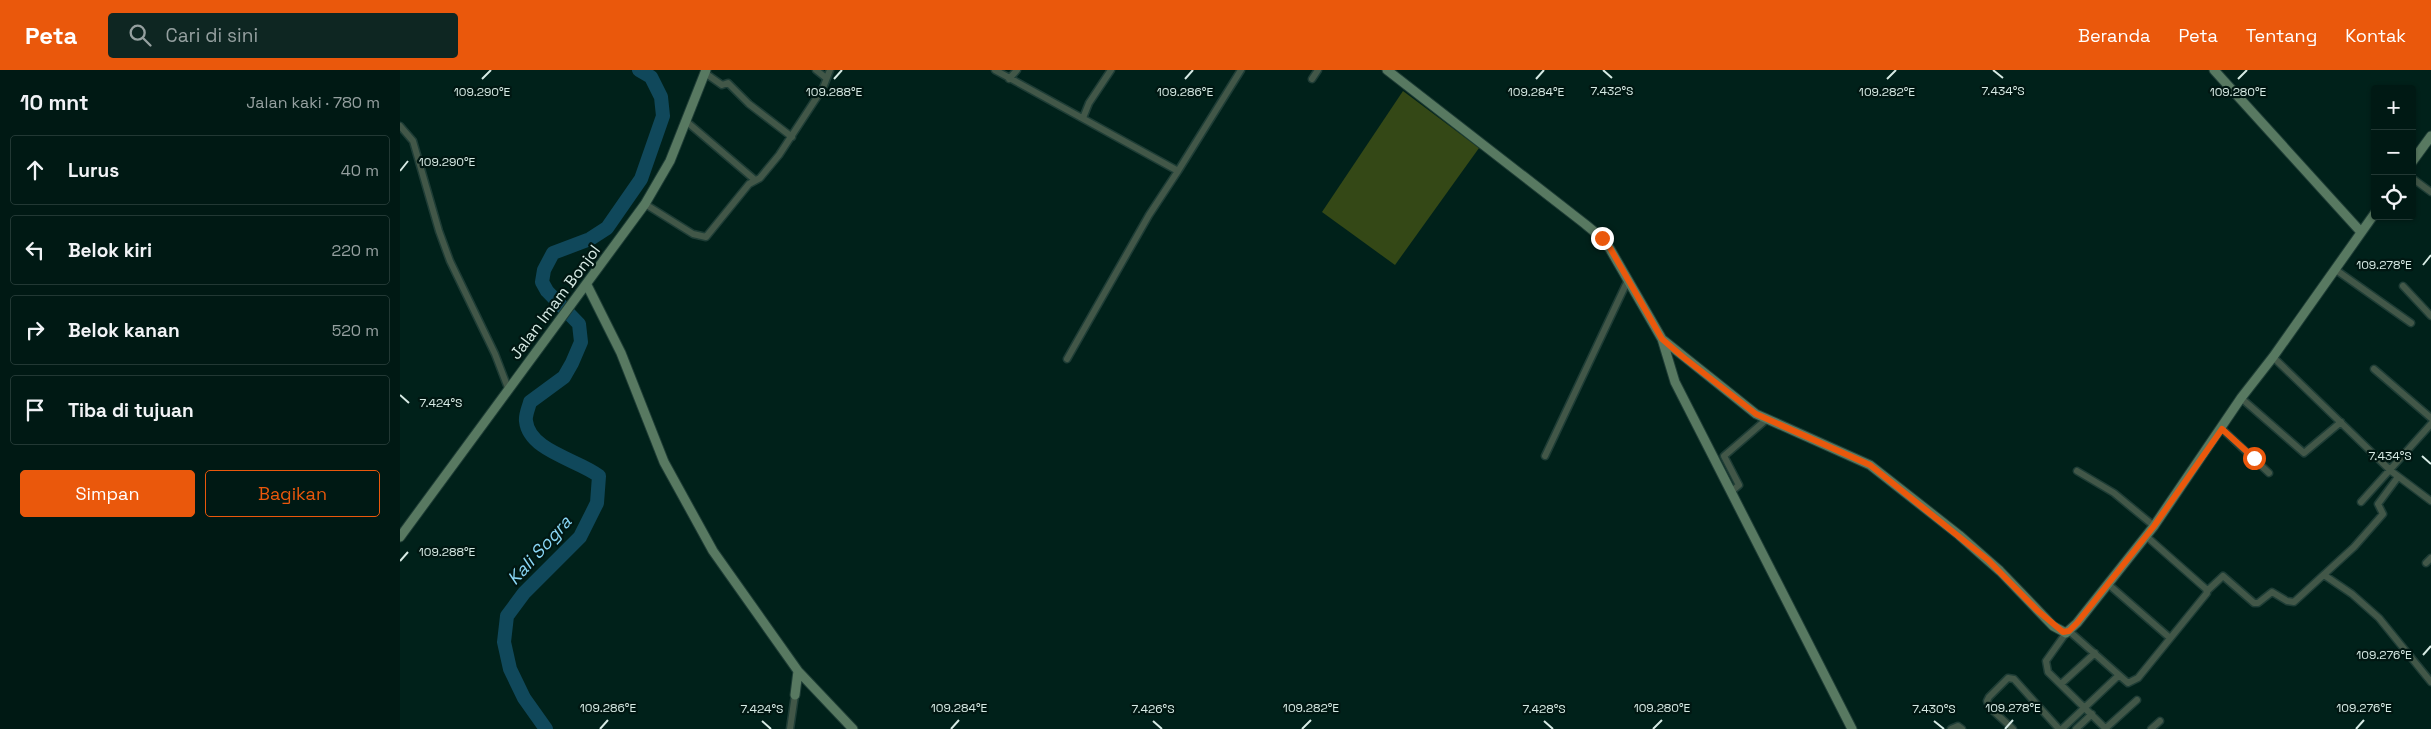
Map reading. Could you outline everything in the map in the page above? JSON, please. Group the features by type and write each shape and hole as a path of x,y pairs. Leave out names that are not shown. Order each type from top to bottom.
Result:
{"street":[{"path":"816,70 826,78"},
{"path":"645,204 693,234 706,238 748,184 764,174 792,138 823,88 830,70"},
{"path":"995,70 1178,171"},
{"path":"1009,79 1017,70"},
{"path":"1083,118 1089,103 1111,70"},
{"path":"1067,359 1149,215 1241,70"},
{"path":"1312,79 1318,70"},
{"path":"1387,70 1602,238 1662,339 1676,382 1810,650 1852,729"},
{"path":"2214,70 2361,232"},
{"path":"705,72 722,85 728,83 749,104 792,138"},
{"name":"Jalan Imam Bonjol","path":"400,537 645,204 670,161 687,122 705,72"},
{"path":"687,122 755,180"},
{"path":"400,126 413,141 439,231 450,261 508,388"},
{"path":"2416,157 2431,136"},
{"path":"2416,181 2431,192"},
{"path":"2137,700 2106,729 2048,672 2046,661 2154,526 2222,429 2240,398 2273,357 2371,218"},
{"path":"2336,270 2412,323"},
{"path":"1545,456 1628,280"},
{"path":"587,285 621,353 664,462 703,534 733,582 798,671 853,729"},
{"path":"2403,286 2431,316"},
{"path":"1662,339 1745,407 1766,419 1870,465 2000,571 2053,626 2068,632 2095,653 2118,676 2128,682 2138,678 2207,591 2223,576 2254,603 2258,603 2272,592 2292,602 2354,547 2383,514 2378,504 2398,477"},
{"path":"2273,357 2391,471 2431,502"},
{"path":"2374,369 2431,418"},
{"path":"2240,398 2304,453 2341,422"},
{"path":"1732,491 1739,485 1724,456 1766,419"},
{"path":"2361,502 2391,471 2431,424"},
{"path":"2222,429 2269,473"},
{"path":"2077,471 2114,493 2154,526"},
{"path":"2146,536 2207,591"},
{"path":"2324,575 2352,594 2379,618 2431,682"},
{"path":"2108,584 2170,638"},
{"path":"2061,684 2095,653"},
{"path":"790,729 798,671"},
{"path":"2013,729 1990,708 1987,702 1994,691 2008,678 2014,679 2060,729 2118,676"},
{"path":"796,695 801,690 812,687"},
{"path":"2076,729 2092,714"},
{"path":"2152,729 2160,721"},
{"path":"1951,729 1958,726 1962,729"}],"green space":[{"path":"1403,91 1479,148 1395,265 1322,212"}],"waterway":[{"name":"Kali Sogra","path":"546,729 524,698 510,669 504,642 507,616 524,593 580,537 597,503 599,476 545,447 529,431 526,421 530,402 564,377 581,342 579,324 547,291 542,282 544,270 553,253 590,239 607,228 641,179 663,116 661,97 651,77 639,70"}],"route":[{"path":"1602,238 1610,248 1662,339 1683,357 1756,414 1870,465 1988,560 2053,626 2063,632 2066,633 2077,623 2150,531 2222,429 2254,458"}]}
